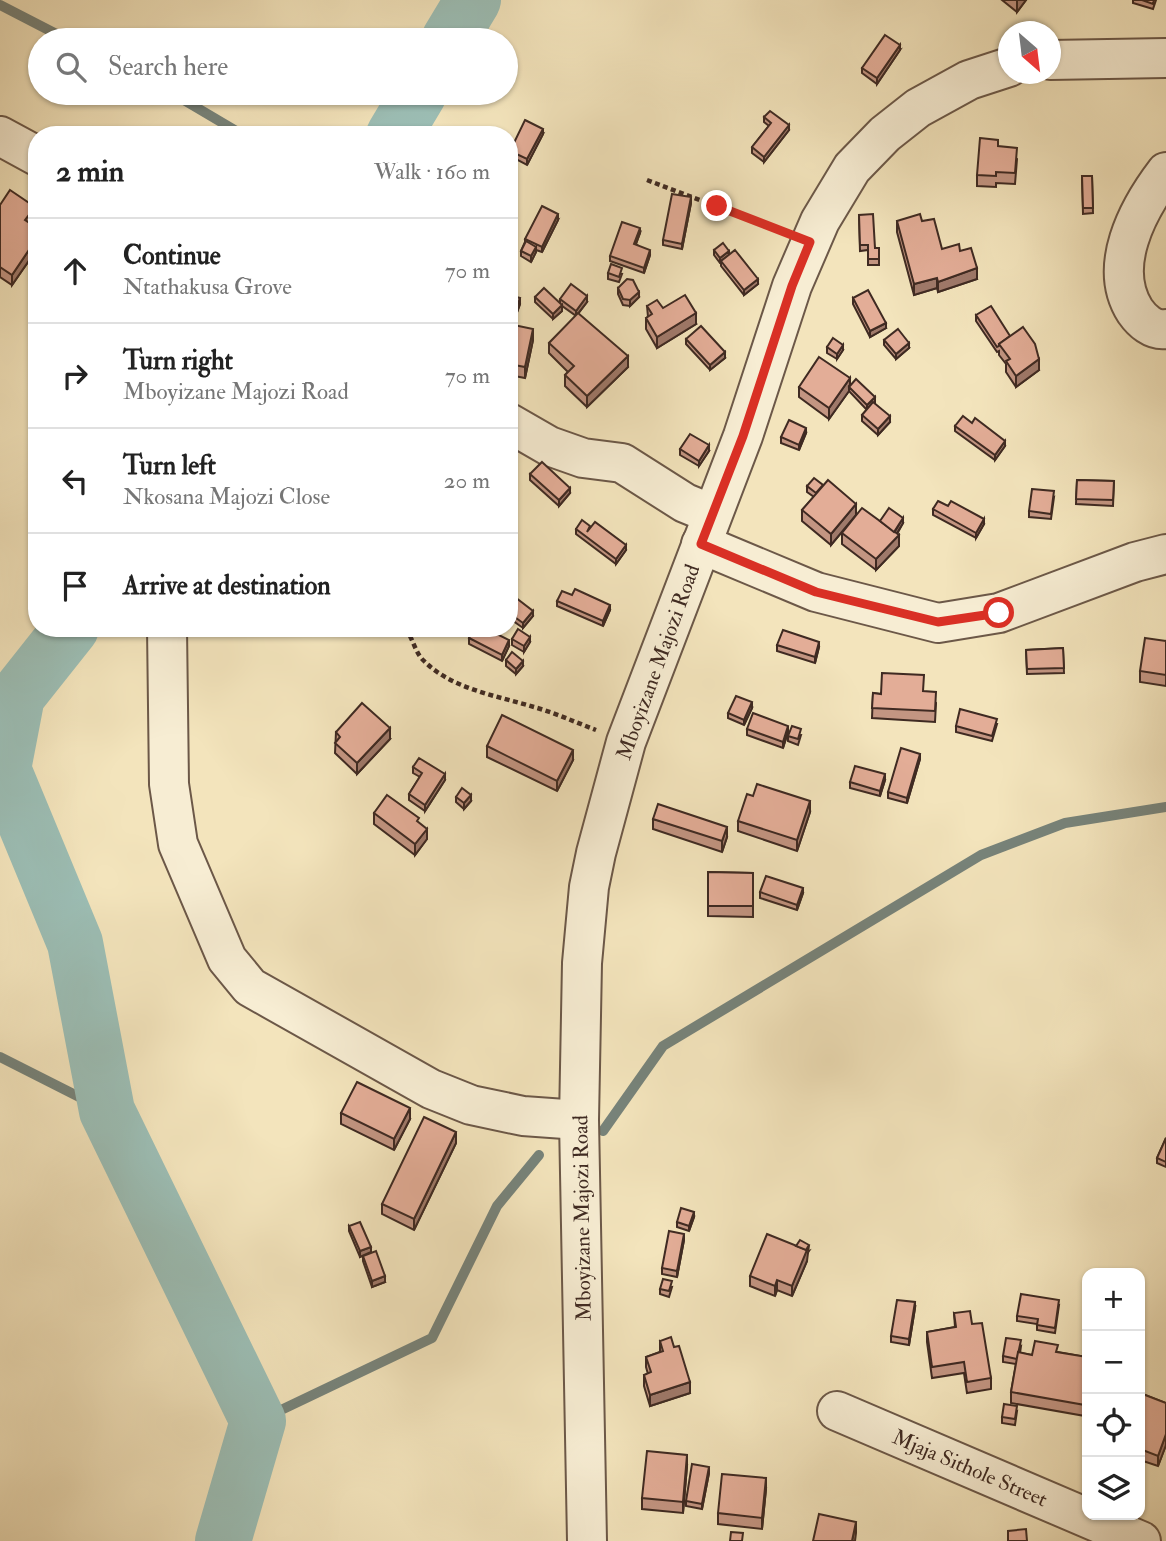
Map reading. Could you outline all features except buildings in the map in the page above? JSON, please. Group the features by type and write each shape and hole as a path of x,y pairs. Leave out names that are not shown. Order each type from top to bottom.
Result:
{"street":[{"path":"1061,60 1166,58"},
{"name":"Mboyizane Majozi Road","path":"587,1541 579,1120 582,963 589,887 626,742 743,436 792,286 810,242 852,168 884,134 928,103 969,80 998,71"},
{"path":"0,136 28,151"},
{"path":"1166,172 1156,214 1126,248 1122,279 1127,297 1139,316 1150,326 1166,330"},
{"path":"518,428 549,446 583,458 622,463 685,503 707,529 816,592 938,622 999,613 1135,562 1166,554"},
{"path":"167,637 169,784 178,844 227,959 250,987 328,1034 441,1093 471,1105 523,1116 579,1120"},
{"name":"Mjaja Sithole Street","path":"837,1411 1141,1541"}],"path":[{"path":"647,180 810,242"},
{"path":"410,637 423,660 442,674 472,689 537,708 626,742"}],"waterway":[{"path":"456,28 473,0"},
{"path":"0,5 45,28"},
{"path":"192,105 228,126"},
{"path":"399,126 412,105"},
{"path":"64,637 17,696 3,769 75,943 107,1111 258,1421 223,1541"},
{"path":"603,1131 663,1046 981,855 1065,823 1166,807"},
{"path":"0,1057 107,1111"},
{"path":"258,1421 432,1338 497,1206 539,1155"}],"route":[{"path":"717,206 810,242 792,286 743,436 701,544 816,592 938,622 999,613"}]}
